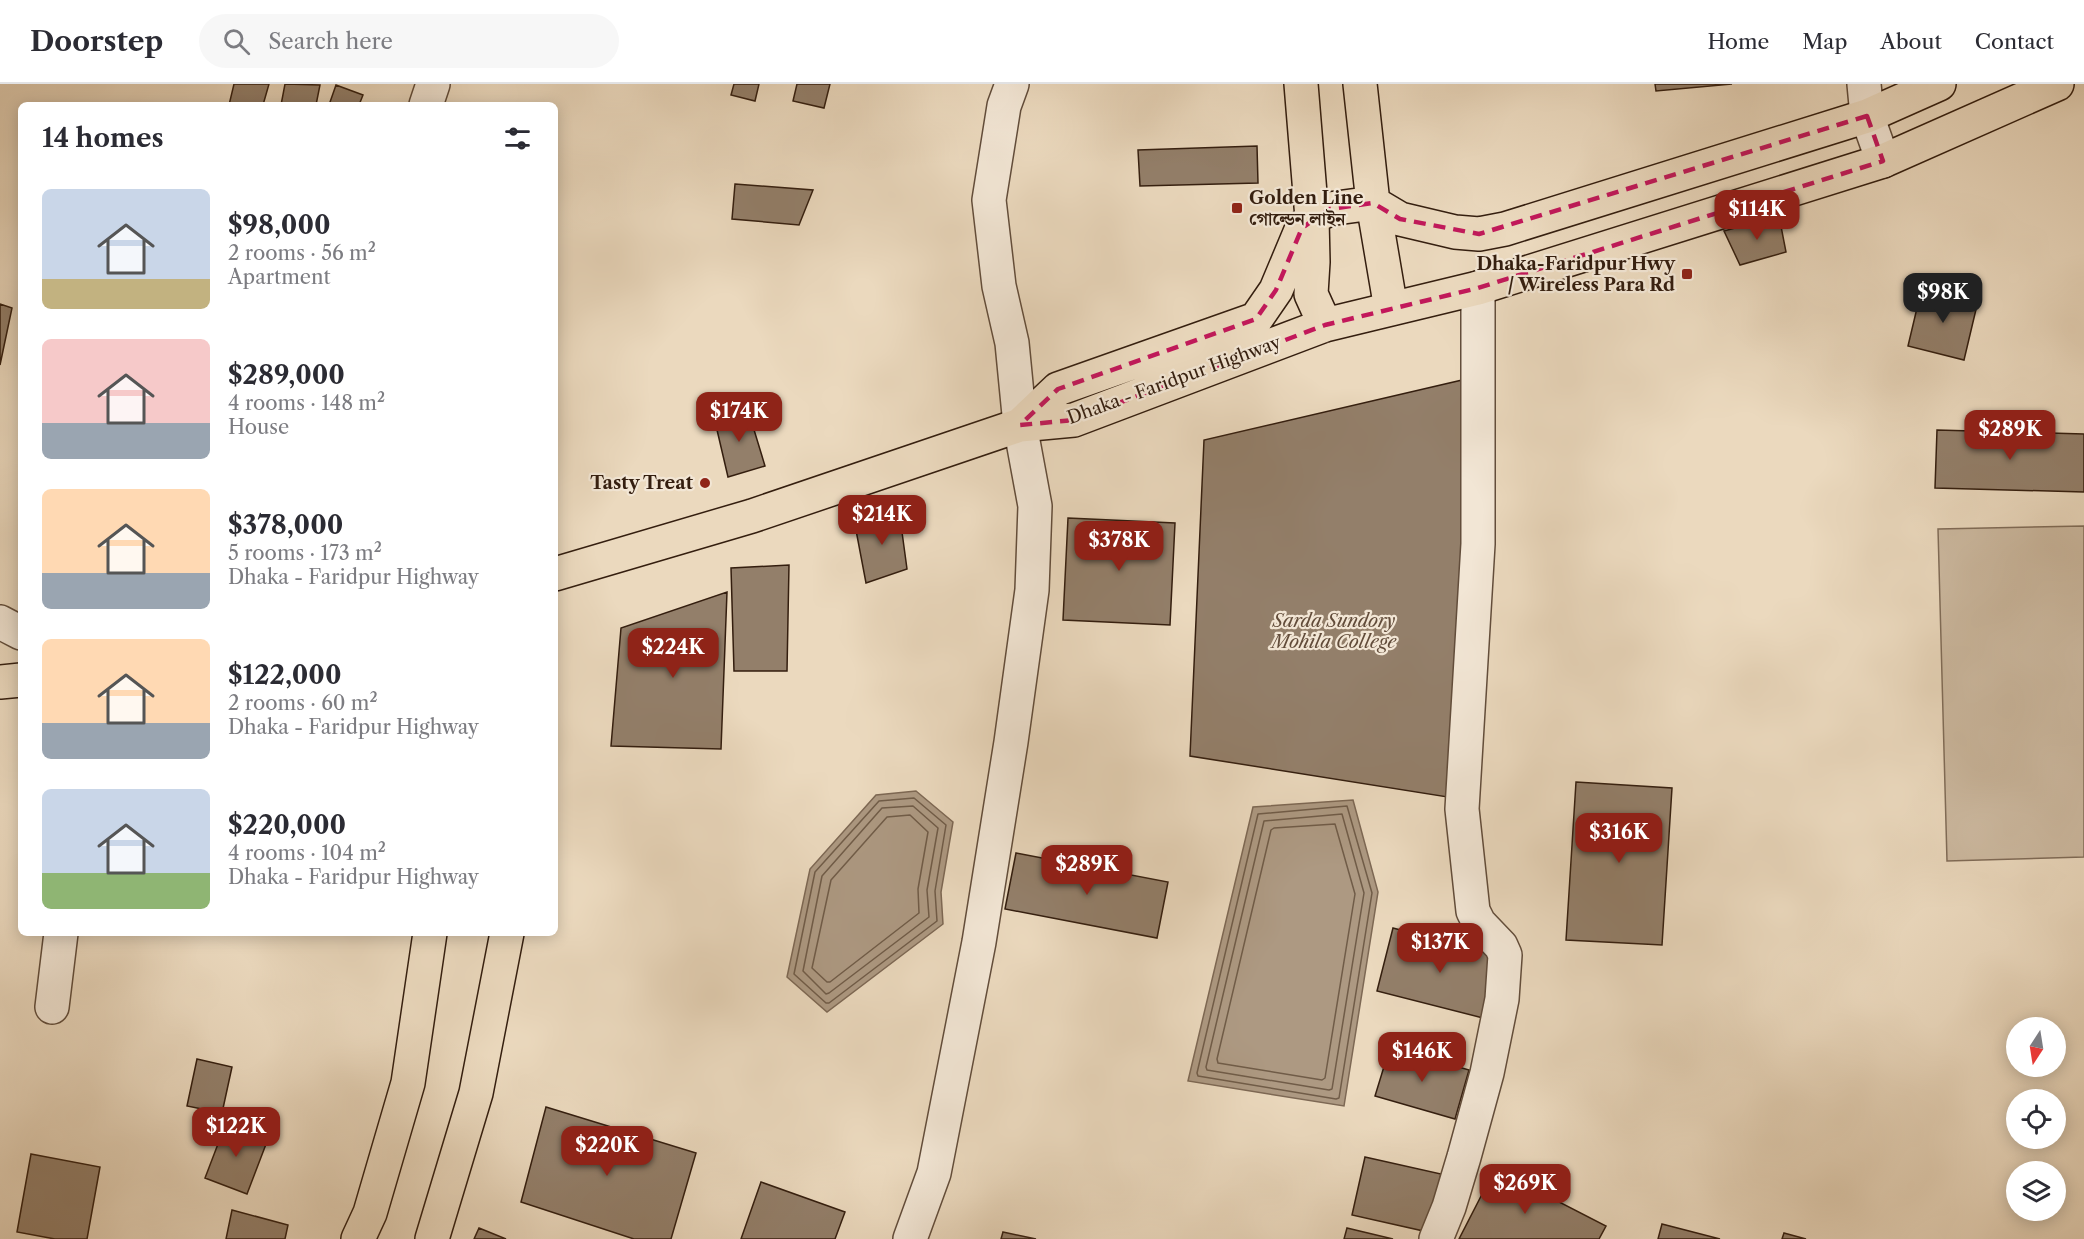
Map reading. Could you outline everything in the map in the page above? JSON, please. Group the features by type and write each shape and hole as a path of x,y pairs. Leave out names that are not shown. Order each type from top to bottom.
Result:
{"main road":[{"path":"1301,84 1312,218 1311,294 1324,326"},
{"path":"1360,84 1373,203 1391,309"},
{"path":"1312,218 1329,209 1373,203 1401,219 1455,232 1479,234 1505,229 1867,116 1939,84"},
{"name":"Dhaka - Faridpur Highway","path":"558,573 752,516 1020,425 1074,420 1324,326 1478,288 1882,161 2057,84"},
{"name":"Dhaka - Faridpur Highway","path":"1020,425 1058,389 1256,319 1276,290 1302,228 1312,218"},
{"path":"0,682 18,680"},
{"path":"358,1239 370,1213 408,1083 430,936"},
{"path":"432,1239 476,1093 506,936"}],"street":[{"path":"427,102 433,84"},
{"path":"910,1239 934,1173 979,942 1011,742 1032,590 1035,506 1020,425 1012,343 999,286 989,200 1004,106 1012,84"},
{"path":"1864,84 1867,116 1882,161"},
{"path":"1436,1239 1449,1207 1487,1073 1502,999 1505,955 1501,946 1479,923 1473,911 1462,809 1478,544 1478,288"},
{"path":"0,622 18,631"},
{"path":"52,1007 61,936"}],"highlighted area":[{"path":"1867,116 1883,161 1478,288 1325,325 1074,420 1020,425 1058,389 1256,319 1276,290 1302,228 1329,209 1373,203 1400,219 1479,234"}],"shaded area":[{"path":"2084,526 2084,857 1947,861 1938,529"}],"water":[{"path":"916,791 953,822 941,892 943,924 827,1012 787,977 810,869 876,795"},
{"path":"1353,800 1378,892 1344,1106 1188,1081 1253,807"}],"building":[{"path":"234,84 269,84 264,102 230,102"},
{"path":"285,84 320,85 317,102 282,102"},
{"path":"734,84 759,84 755,101 731,95"},
{"path":"797,84 830,84 824,108 793,101"},
{"path":"1655,84 1732,84 1656,91"},
{"path":"336,85 363,95 360,102 330,102"},
{"path":"1257,146 1258,183 1140,186 1138,150"},
{"path":"735,184 813,190 799,225 732,219"},
{"path":"1779,216 1786,252 1740,265 1724,231"},
{"path":"1922,287 1978,301 1964,360 1908,346"},
{"path":"0,304 12,308 0,365"},
{"name":"Sarda Sundory Mohila College","path":"1475,377 1460,799 1190,756 1204,440"},
{"path":"748,410 765,466 728,477 714,417"},
{"path":"1937,430 2084,434 2084,492 1935,488"},
{"path":"899,510 907,569 866,583 855,525"},
{"path":"1068,518 1175,523 1170,625 1063,620"},
{"path":"789,565 787,671 734,671 731,568"},
{"path":"727,592 721,749 611,746 621,628"},
{"path":"1576,782 1672,788 1662,945 1566,940"},
{"path":"1016,853 1168,882 1157,938 1005,909"},
{"path":"1393,928 1503,957 1487,1019 1377,991"},
{"path":"1390,1047 1469,1070 1455,1119 1375,1096"},
{"path":"197,1059 232,1067 222,1113 187,1106"},
{"path":"546,1107 696,1153 671,1239 634,1239 521,1202"},
{"path":"226,1123 268,1139 247,1194 205,1178"},
{"path":"31,1154 100,1167 87,1239 55,1239 17,1232"},
{"path":"1365,1157 1441,1174 1428,1232 1352,1215"},
{"path":"1495,1169 1606,1226 1599,1239 1459,1239"},
{"path":"761,1182 845,1212 835,1239 741,1239"},
{"path":"232,1210 288,1225 285,1239 226,1239"},
{"path":"1662,1224 1720,1239 1658,1239"},
{"path":"479,1228 506,1239 474,1239"},
{"path":"1347,1228 1393,1239 1344,1239"},
{"path":"1003,1232 1036,1239 1001,1239"},
{"path":"1784,1233 1806,1239 1782,1239"}],"place":[{"name":"Golden Line গোল্ডেন লাইন","path":"1237,208"},
{"name":"Dhaka-Faridpur Hwy / Wireless Para Rd","path":"1687,274"},
{"name":"Tasty Treat","path":"705,483"}]}
